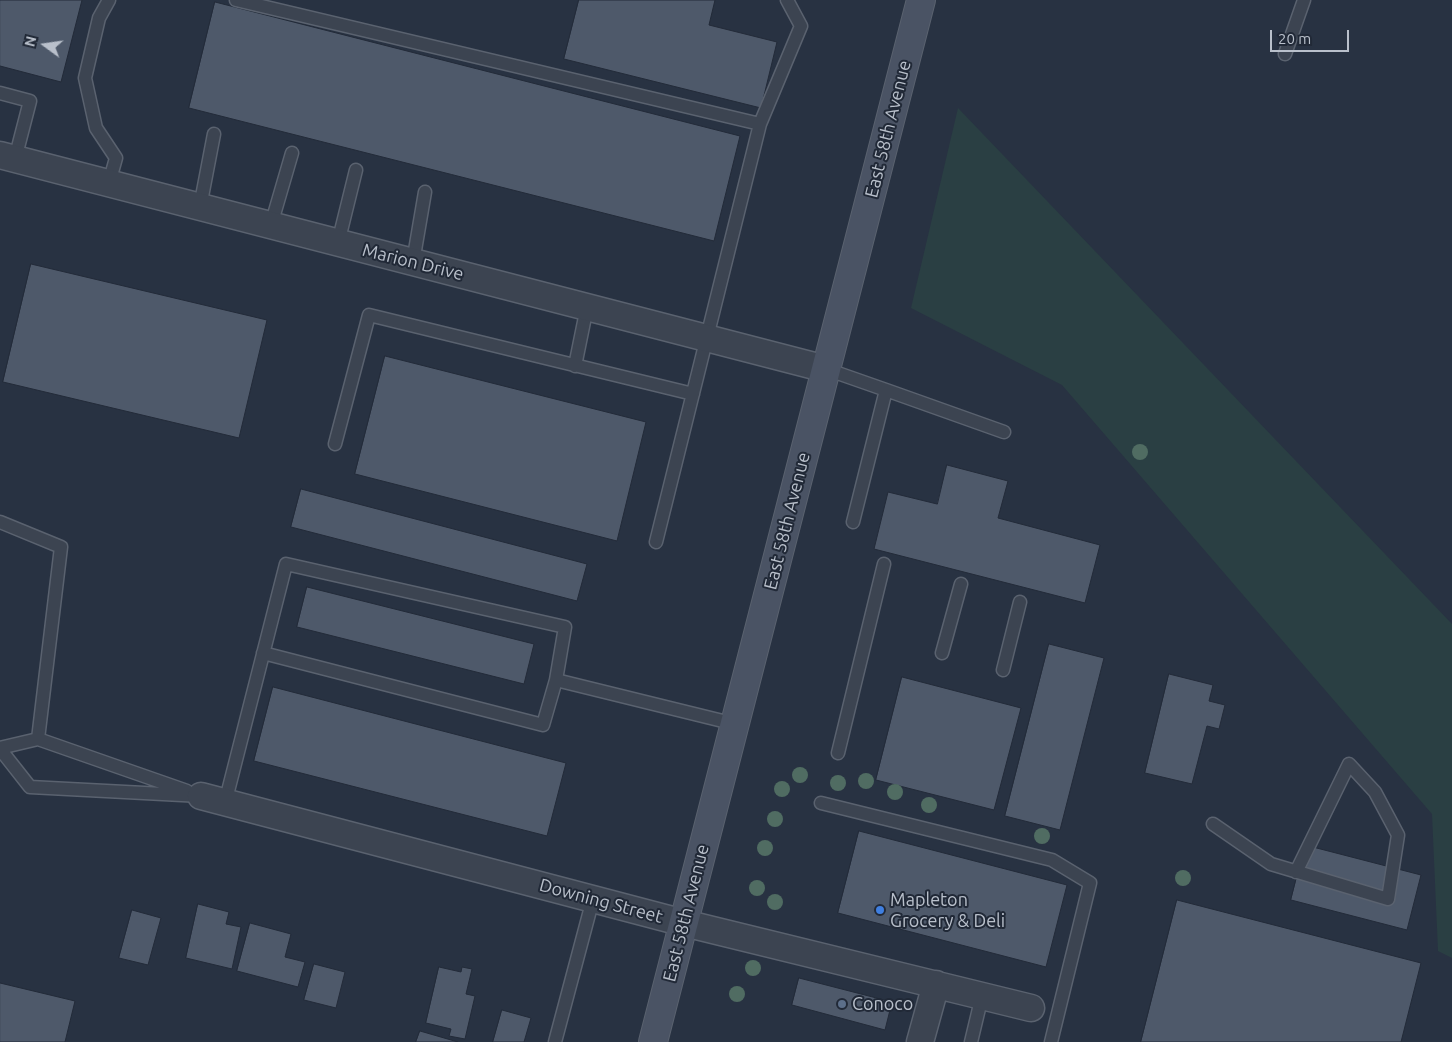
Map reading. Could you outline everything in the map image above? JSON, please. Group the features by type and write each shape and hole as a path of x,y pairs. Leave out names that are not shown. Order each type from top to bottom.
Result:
{"main road":[{"name":"East 58th Avenue","path":"653,1042 921,0"}],"street":[{"name":"Marion Drive","path":"8,157 826,368"},
{"name":"Downing Street","path":"213,800 684,923 1044,1010"},
{"path":"920,1042 936,984"}],"lane":[{"path":"109,183 116,158 96,128 85,78 99,18 110,0"},
{"path":"236,0 760,124"},
{"path":"656,542 760,124 802,26 787,0"},
{"path":"1285,54 1304,0"},
{"path":"0,94 30,101 8,157"},
{"path":"200,207 214,134"},
{"path":"271,225 292,153"},
{"path":"338,242 356,170"},
{"path":"412,262 425,192"},
{"path":"575,366 586,307"},
{"path":"336,444 368,315 693,394"},
{"path":"826,368 1004,432"},
{"path":"853,522 886,390"},
{"path":"0,522 61,547 38,740"},
{"path":"213,800 264,653 286,564 565,627 556,680 543,724 264,653"},
{"path":"838,754 884,564"},
{"path":"942,653 961,584"},
{"path":"1003,670 1020,602"},
{"path":"556,680 735,724"},
{"path":"38,740 213,800 30,787 0,749 38,740"},
{"path":"1213,824 1271,864 1296,872 1388,899 1398,835 1375,792 1349,764 1296,872"},
{"path":"821,803 1052,860 1090,883 1044,1010 1051,1042"},
{"path":"555,1042 593,899"},
{"path":"971,1042 982,996"}],"green space":[{"path":"958,108 1452,624 1452,958 1438,951 1432,814 1062,385 911,308"}],"building":[{"path":"0,0 82,0 61,82 0,66"},
{"path":"579,0 715,0 709,25 777,42 761,108 564,59"},
{"path":"215,2 740,136 714,241 189,108"},
{"path":"31,264 267,320 239,438 3,382"},
{"path":"385,356 646,422 617,541 355,474"},
{"path":"947,465 1008,481 998,518 1100,545 1085,603 874,549 888,492 937,504"},
{"path":"301,489 587,564 577,601 291,527"},
{"path":"307,587 534,644 524,684 297,627"},
{"path":"1049,644 1104,658 1060,830 1005,816"},
{"path":"1169,674 1213,685 1209,701 1225,705 1219,729 1207,726 1192,784 1145,773"},
{"path":"902,677 1021,708 994,810 876,780"},
{"path":"273,687 566,763 547,836 254,761"},
{"path":"859,831 1067,885 1046,967 838,913"},
{"path":"1305,845 1421,875 1407,930 1291,900"},
{"path":"1177,900 1421,963 1401,1042 1141,1042"},
{"path":"198,904 229,912 226,924 241,927 232,969 186,958"},
{"path":"132,910 161,918 148,965 119,958"},
{"path":"250,923 291,934 285,957 305,962 298,987 237,971"},
{"path":"314,964 345,972 336,1008 304,1000"},
{"path":"439,967 461,972 462,967 472,969 466,994 475,996 465,1039 449,1036 451,1029 426,1023"},
{"name":"Conoco","path":"799,978 892,1002 885,1030 792,1005"},
{"path":"0,983 75,1001 65,1042 0,1042"},
{"path":"502,1010 531,1018 524,1042 493,1042"},
{"path":"420,1031 458,1042 416,1042"}],"place":[{"name":"Mapleton Grocery & Deli","path":"880,910"},
{"name":"Conoco","path":"842,1004"}]}
